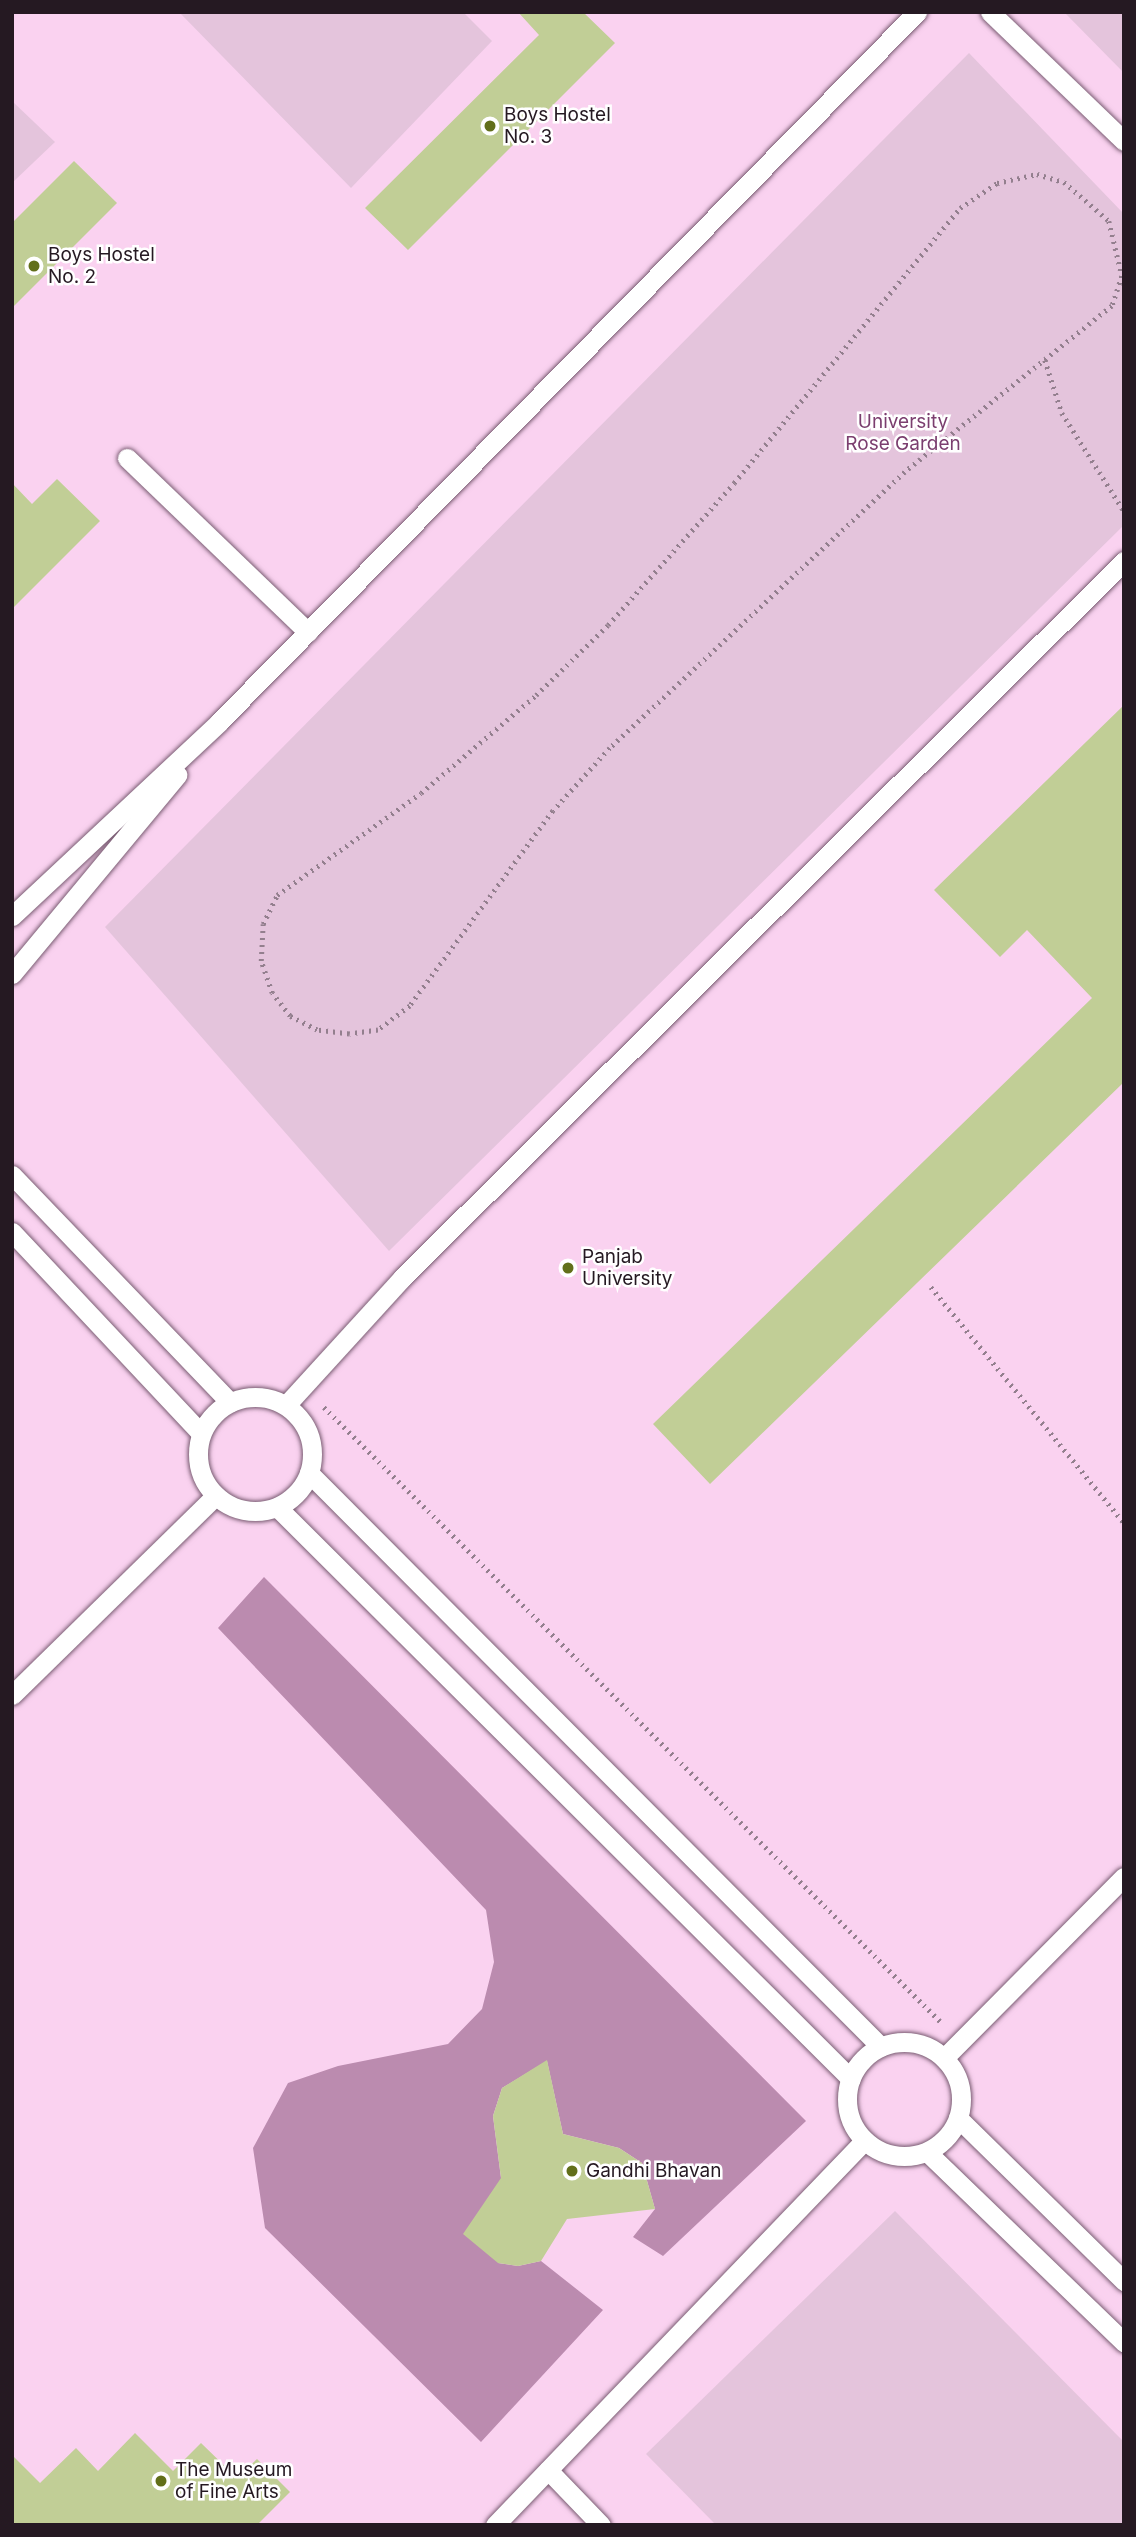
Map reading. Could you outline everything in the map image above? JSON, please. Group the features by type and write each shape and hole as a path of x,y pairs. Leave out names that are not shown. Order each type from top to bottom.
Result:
{"lane":[{"path":"12,916 219,722 917,12"},
{"path":"990,12 1124,141"},
{"path":"127,458 308,632"},
{"path":"288,1403 402,1279 1124,561"},
{"path":"12,974 219,722"},
{"path":"12,1175 230,1402"},
{"path":"12,1232 201,1433"},
{"path":"253,1396 288,1403 307,1431 312,1453 309,1473 296,1494 277,1507 256,1512 234,1508 215,1496 200,1474 201,1433 230,1402 253,1396"},
{"path":"309,1473 881,2048"},
{"path":"12,1695 215,1496"},
{"path":"277,1507 851,2078"},
{"path":"944,2058 1124,1877"},
{"path":"922,2044 944,2058 958,2077 958,2118 946,2139 927,2152 894,2155 864,2141 850,2119 851,2078 863,2060 881,2048 922,2044"},
{"path":"958,2118 1124,2281"},
{"path":"495,2525 864,2141"},
{"path":"927,2152 1124,2342"},
{"path":"548,2470 601,2525"}],"path":[{"path":"1037,174 1064,182 1109,221 1122,276 1112,306 1045,359 905,472 610,748 553,811 410,1006 378,1030 349,1034 317,1030 290,1016 272,993 261,961 263,924 277,895 441,778 536,695 608,625 734,483 960,208 997,183 1037,174"},
{"path":"1045,359 1062,413 1124,511"},
{"path":"931,1287 1124,1523"},
{"path":"302,1386 960,2042"}],"shaded area":[{"name":"Panjab University","path":"12,12 1124,12 1124,2525 12,2525"},
{"path":"264,1577 806,2121 663,2256 633,2237 655,2209 642,2163 619,2148 563,2134 547,2061 502,2088 493,2116 501,2178 498,2263 518,2266 541,2261 603,2310 481,2442 265,2228 253,2148 288,2083 338,2066 448,2044 482,2009 494,1962 486,1910 218,1628"}],"green space":[{"path":"179,12 463,12 492,41 351,188"},
{"path":"1064,12 1124,12 1124,73"},
{"name":"University Rose Garden","path":"969,53 1124,214 1124,525 389,1251 105,927"},
{"path":"12,101 55,142 12,183"},
{"path":"895,2211 1124,2442 1124,2525 716,2525 646,2454"}],"building":[{"name":"Boys Hostel No. 3","path":"518,12 583,12 615,43 408,250 365,208 539,35"},
{"name":"Boys Hostel No. 2","path":"74,161 117,203 12,308 12,223"},
{"path":"57,479 100,521 12,609 12,483 32,504"},
{"path":"1124,705 1124,1082 710,1484 653,1424 1092,998 1027,930 1000,957 934,890"},
{"name":"Gandhi Bhavan","path":"547,2060 563,2134 619,2148 642,2163 655,2209 567,2219 541,2261 518,2266 498,2263 463,2234 501,2178 493,2116 502,2088"},
{"name":"The Museum of Fine Arts","path":"135,2433 173,2471 201,2443 237,2478 257,2459 290,2492 257,2525 12,2525 12,2455 40,2483 76,2448 98,2471"}],"place":[{"name":"Boys Hostel No. 3","path":"490,126"},
{"name":"Boys Hostel No. 2","path":"34,266"},
{"name":"Panjab University","path":"568,1268"},
{"name":"Gandhi Bhavan","path":"572,2171"},
{"name":"The Museum of Fine Arts","path":"161,2481"}]}
